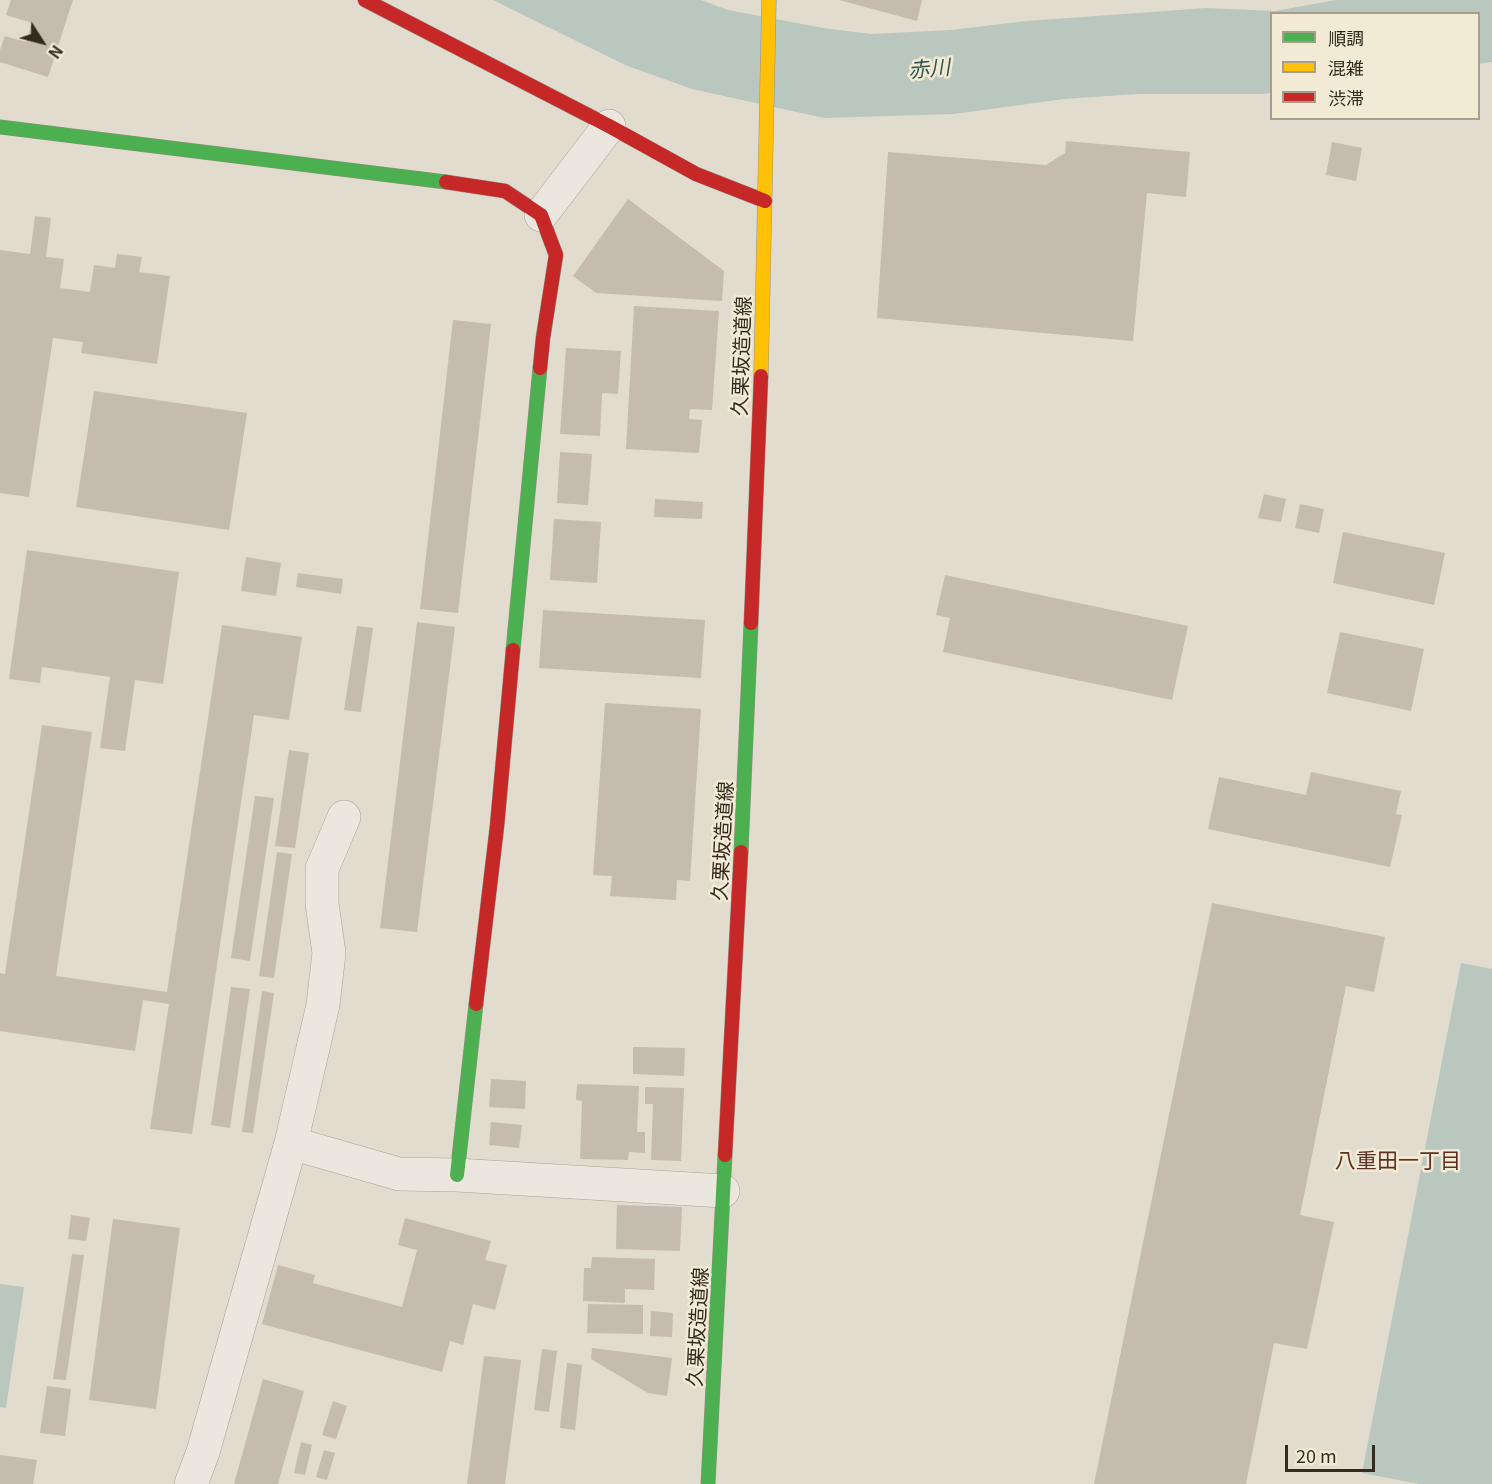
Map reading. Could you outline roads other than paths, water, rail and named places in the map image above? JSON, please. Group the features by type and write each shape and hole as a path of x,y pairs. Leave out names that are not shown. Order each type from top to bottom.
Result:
{"main road":[{"path":"365,0 609,126 696,174 765,201"},
{"name":"久栗坂造道線","path":"708,1484 745,777 762,343 768,5"},
{"path":"0,127 475,185 505,190 541,215 556,255 543,338 497,826 457,1175"}],"street":[{"path":"541,215 609,126"},
{"path":"191,1484 203,1452 291,1143 323,1005 329,953 322,904 322,869 344,817"},
{"path":"291,1143 399,1174 457,1175 723,1191"}],"water":[{"name":"赤川","path":"493,0 701,0 728,10 823,28 871,34 951,30 1027,21 1206,8 1275,11 1336,0 1492,0 1492,62 1480,64 1480,12 1270,12 1270,93 1262,94 1137,94 1064,99 954,114 824,118 692,89 625,65"},
{"path":"1461,963 1492,969 1492,1484 1419,1484 1362,1473"},
{"path":"0,1284 24,1287 6,1408 0,1407"}],"district":[{"name":"八重田一丁目","path":"1398,1160"}]}
